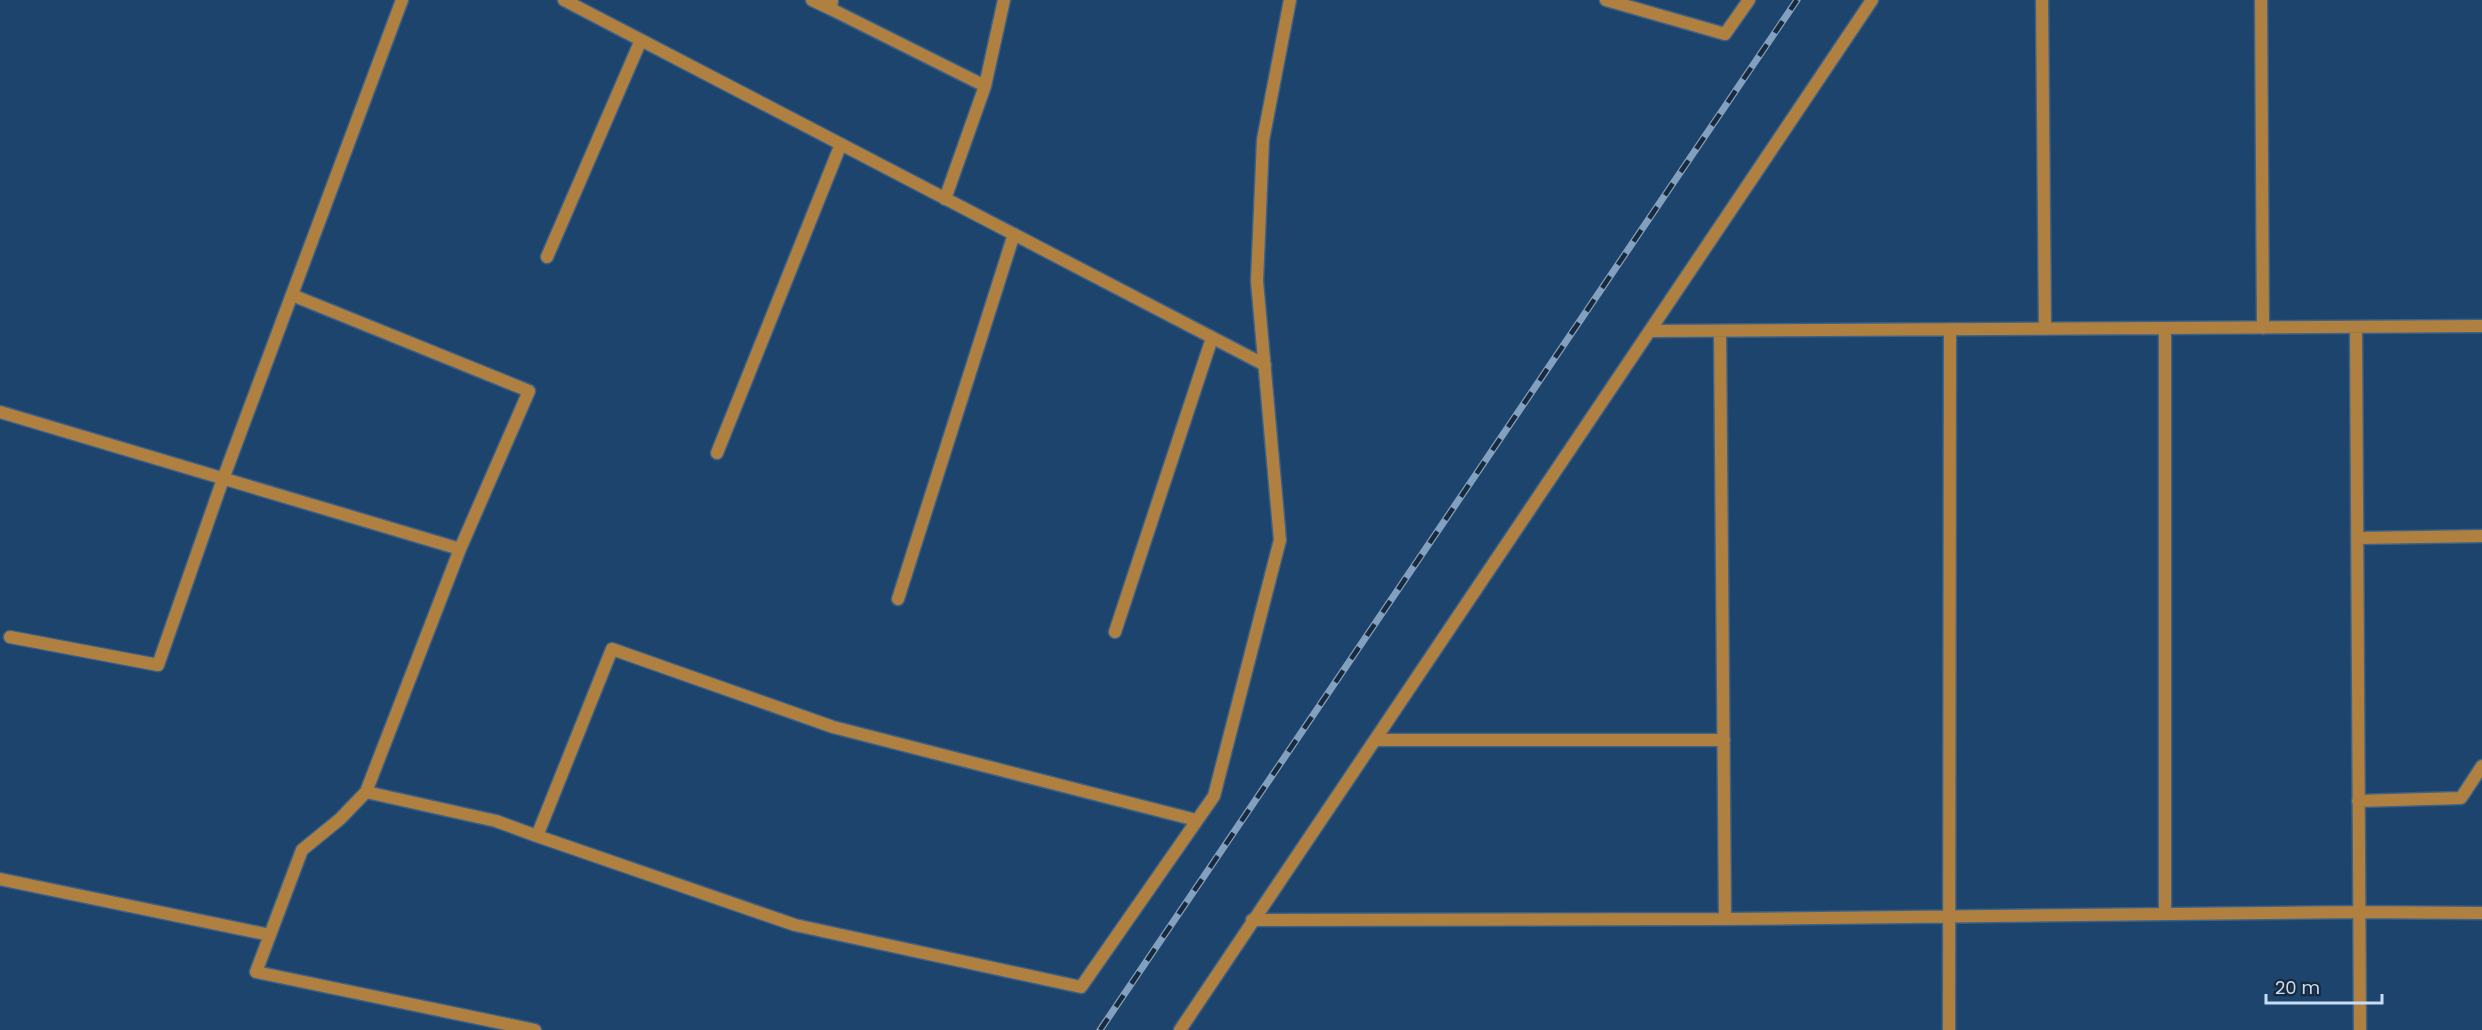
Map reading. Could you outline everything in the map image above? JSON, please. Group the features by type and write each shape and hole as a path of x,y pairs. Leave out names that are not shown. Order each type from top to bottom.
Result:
{"street":[{"path":"10,637 158,665 223,479 402,0"},
{"path":"564,0 1265,365"},
{"path":"812,0 832,4 985,86"},
{"path":"945,199 985,86 1004,0"},
{"path":"366,792 496,821 795,925 1082,987 1214,796 1280,540 1257,281 1263,140 1290,0"},
{"path":"1609,0 1725,34 1749,0"},
{"path":"1180,1030 1872,0"},
{"path":"2042,0 2045,329"},
{"path":"2261,0 2263,328"},
{"path":"547,257 641,40"},
{"path":"717,453 841,144"},
{"path":"898,599 1014,234"},
{"path":"292,294 529,391 460,549 366,792 340,819 302,850 256,972 535,1030"},
{"path":"1650,331 2482,326"},
{"path":"2356,327 2360,1030"},
{"path":"2164,328 2165,914"},
{"path":"1948,1030 1950,329"},
{"path":"1720,331 1725,919"},
{"path":"1115,632 1212,338"},
{"path":"0,412 460,549"},
{"path":"2359,538 2482,536"},
{"path":"537,837 612,649 833,727 1196,820"},
{"path":"1375,740 1724,740"},
{"path":"2358,801 2462,798 2482,766"},
{"path":"0,879 270,935"},
{"path":"1252,921 1725,919 2358,912 2482,913"}],"railway":[{"path":"1100,1030 1797,0"}]}
